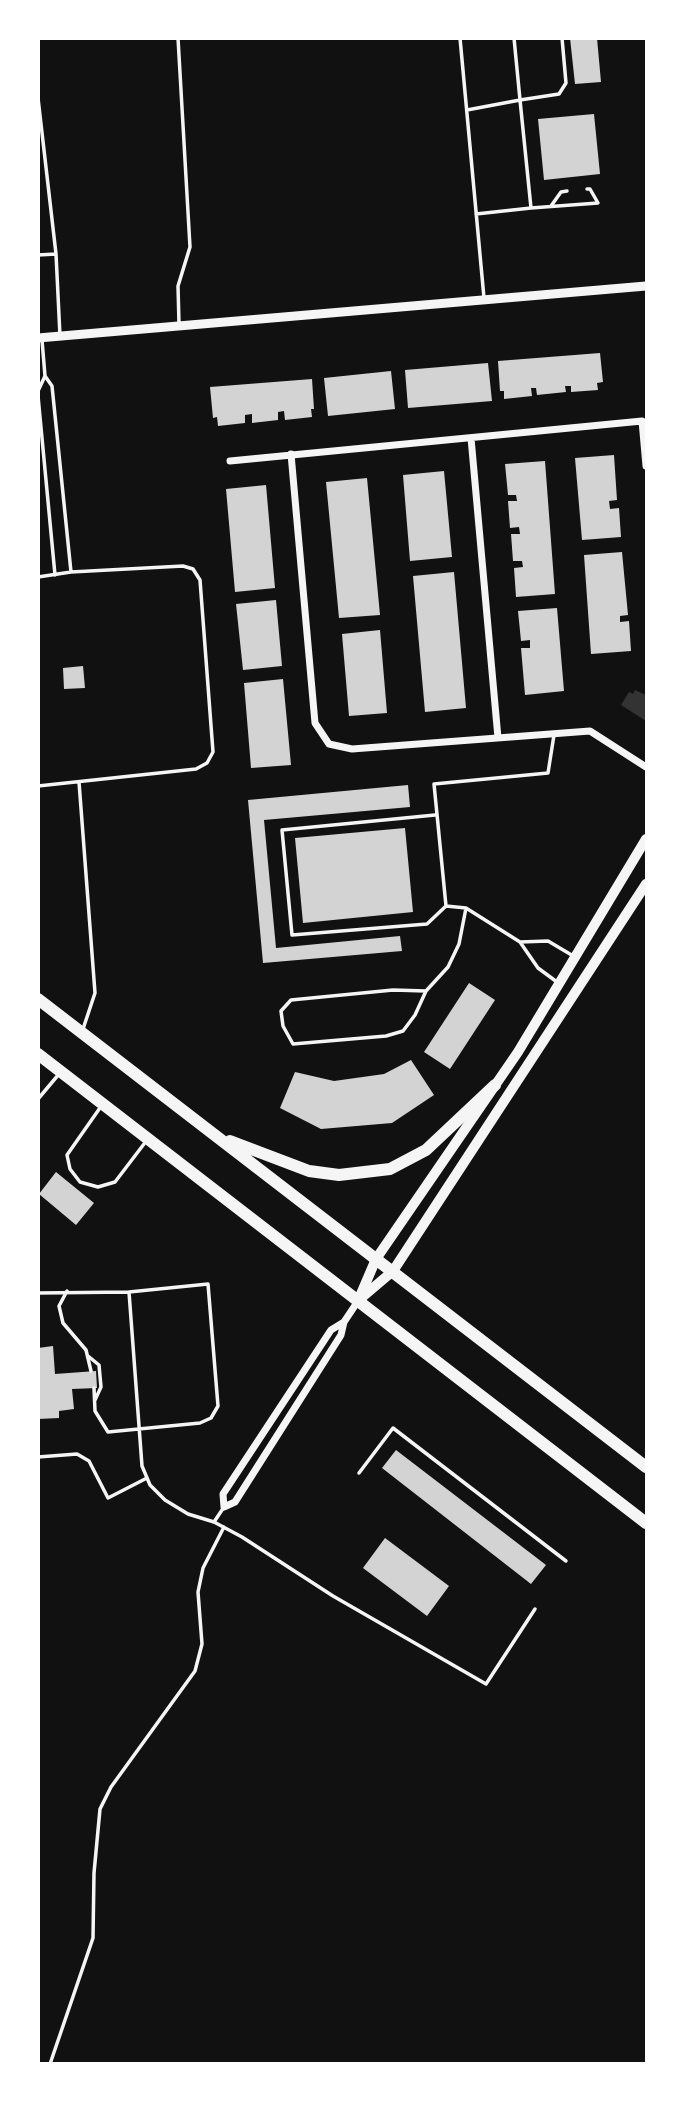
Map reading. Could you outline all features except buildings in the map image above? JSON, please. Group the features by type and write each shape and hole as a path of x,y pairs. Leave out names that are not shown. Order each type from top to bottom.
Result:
{"highway":[{"path":"38,999 646,1466"},
{"path":"38,1054 646,1523"},
{"path":"214,1135 309,1171 339,1175 390,1169 426,1150 495,1085"}],"main road":[{"path":"358,1301 376,1259 495,1085 576,958 646,839"},
{"path":"358,1301 393,1271 646,884"}],"street":[{"path":"40,338 646,286"},
{"path":"230,461 642,421 646,466"},
{"path":"471,438 498,738"},
{"path":"291,454 315,723 329,744 352,749 590,731 646,767"},
{"path":"344,1322 331,1330 223,1494 224,1507 235,1502 341,1335 344,1322 358,1301"}],"lane":[{"path":"178,38 190,247 177,286 179,326"},
{"path":"460,38 484,300"},
{"path":"514,38 531,208"},
{"path":"467,110 559,94 566,83 562,38"},
{"path":"38,98 55,254 60,336"},
{"path":"476,214 598,203 590,189 587,189"},
{"path":"551,206 561,192 568,191"},
{"path":"38,255 55,254"},
{"path":"40,338 45,376 51,386 71,572"},
{"path":"45,376 38,394 55,575"},
{"path":"38,577 71,572 183,566 193,569 200,580 213,752 207,763 196,769 38,786"},
{"path":"446,905 435,816 434,784 548,773 554,734"},
{"path":"79,782 95,993 82,1032"},
{"path":"435,816 282,830 292,935 427,924 446,905"},
{"path":"446,905 466,908 520,942 538,968 559,985"},
{"path":"426,991 393,990 291,1000 281,1011 283,1026 293,1044 386,1036 402,1031 415,1015 426,991 448,967 459,944 466,908"},
{"path":"520,942 548,941 576,958"},
{"path":"38,1099 62,1072"},
{"path":"103,1104 67,1155 70,1169 80,1182 99,1187 115,1182 148,1138"},
{"path":"38,1293 129,1292 208,1284 218,1406 211,1418 200,1423 108,1432 95,1411 94,1388"},
{"path":"67,1291 59,1306 63,1323 88,1356 99,1365 101,1387 94,1401"},
{"path":"129,1292 142,1466 150,1485 176,1507 224,1527 333,1596 486,1684 535,1609"},
{"path":"88,1356 91,1371"},
{"path":"359,1473 393,1427 566,1561"},
{"path":"38,1457 77,1454 89,1461 108,1498 147,1478"},
{"path":"214,1522 224,1507"},
{"path":"50,2063 93,1938 94,1873 100,1809 111,1787 195,1671 202,1644 198,1592 203,1568 224,1527"}],"shaded area":[{"path":"635,690 646,695 646,721 621,705 629,692 633,694"}]}
